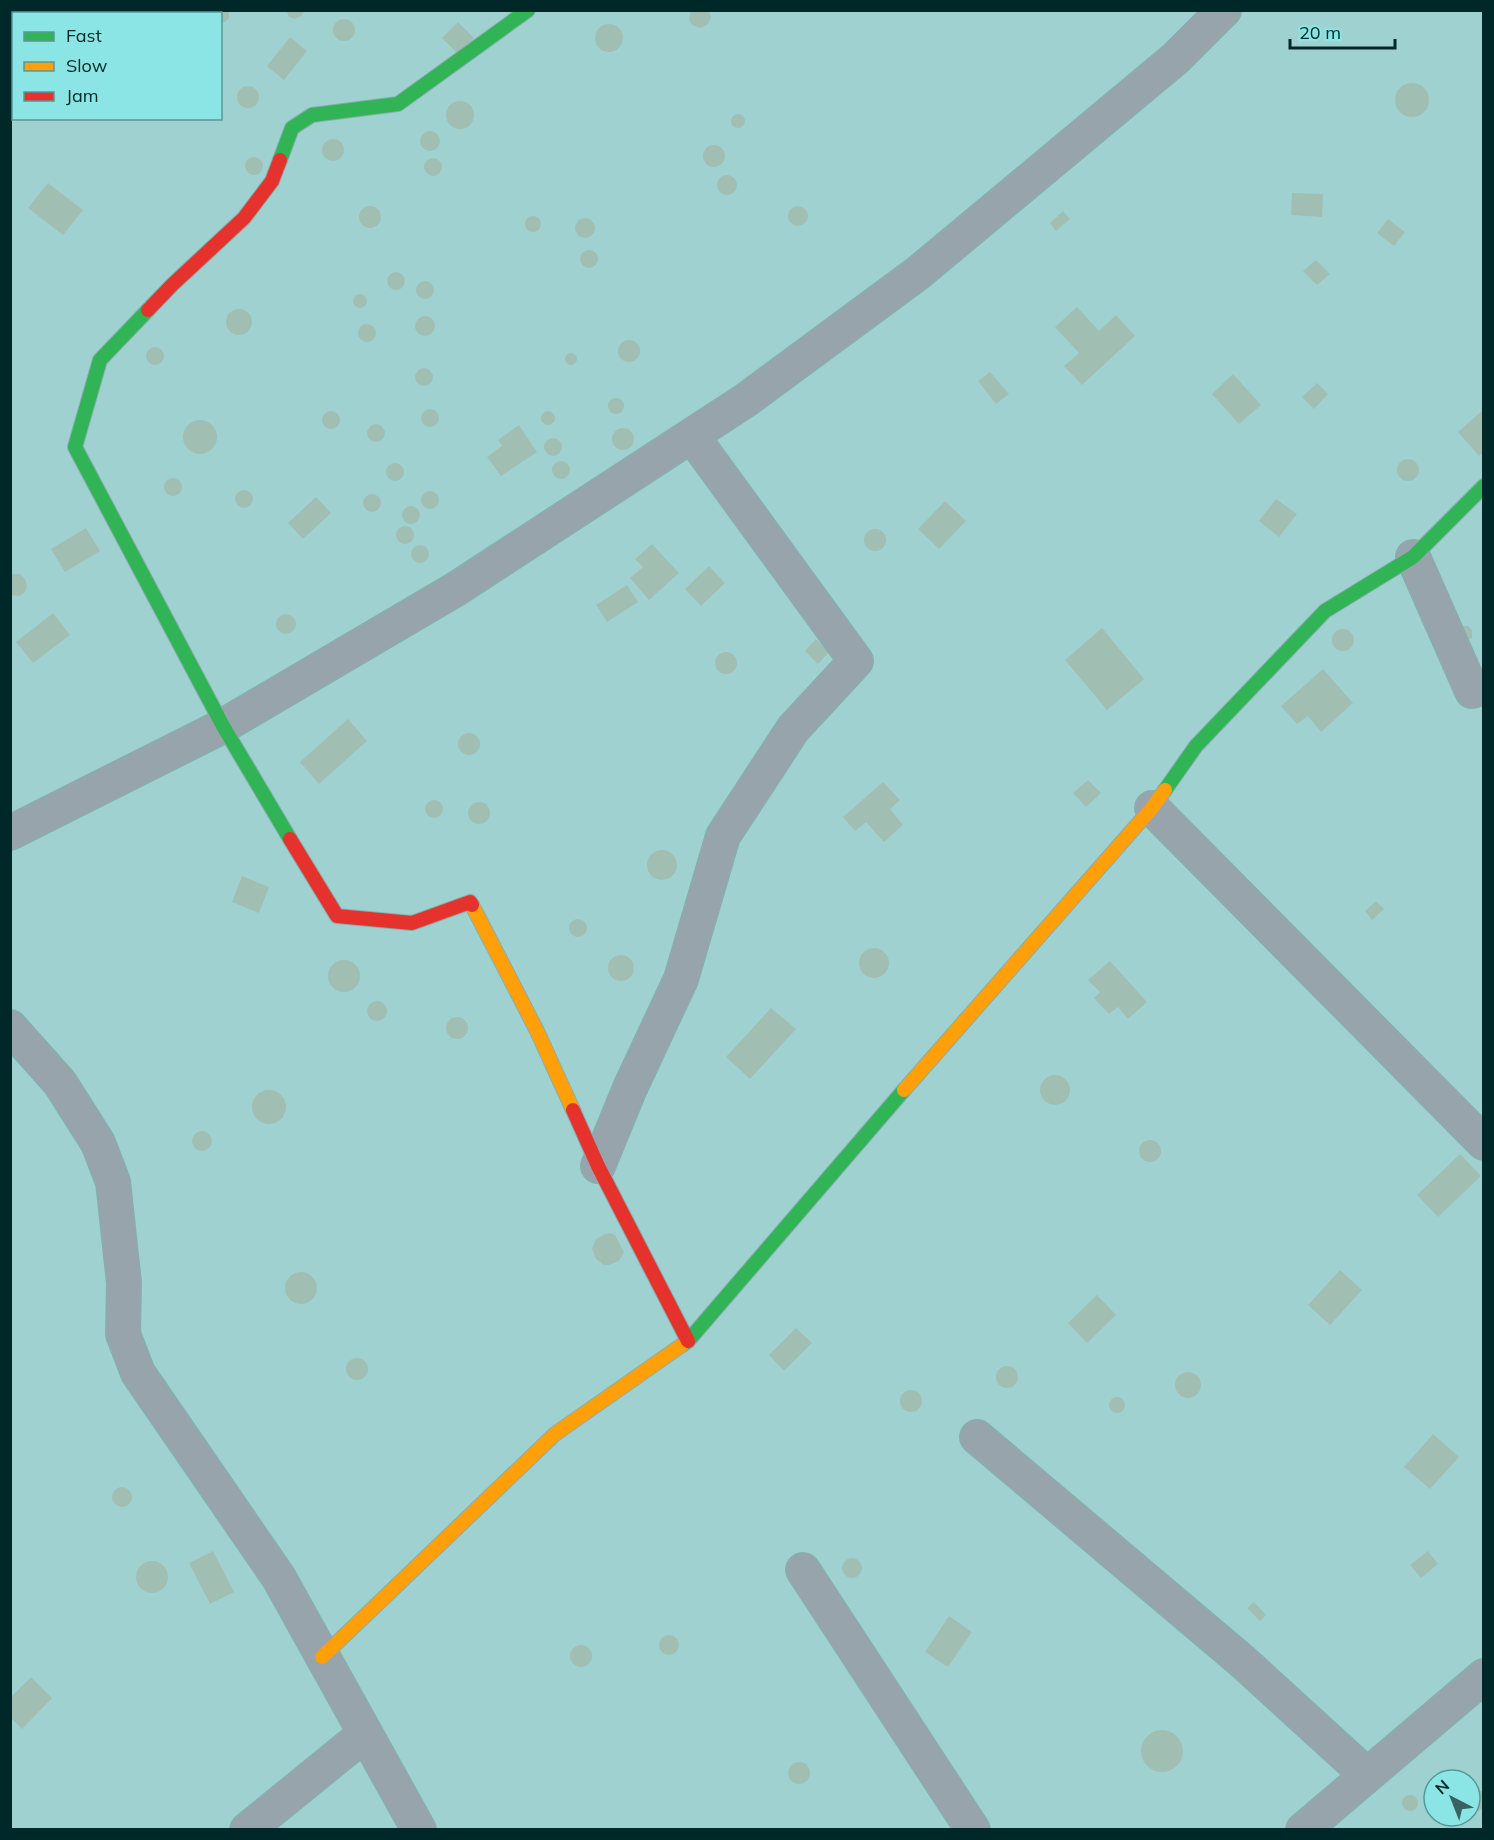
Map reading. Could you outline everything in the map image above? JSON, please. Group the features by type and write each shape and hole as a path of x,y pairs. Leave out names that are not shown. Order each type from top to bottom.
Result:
{"street":[{"path":"528,10 398,104 312,115 292,129 272,181 244,218 172,285 100,360 75,447 223,726 337,916 412,923 470,902 537,1031 598,1166 688,1341"},
{"path":"10,832 223,726 456,589 746,400 918,273 1176,57 1224,10"},
{"path":"598,1166 630,1088 681,979 723,836 793,729 856,661 692,436"},
{"path":"322,1657 555,1434 688,1341 1152,808 1196,746 1325,611 1413,557 1484,486"},
{"path":"1413,557 1472,691 1484,687"},
{"path":"1152,808 1484,1143"},
{"path":"10,1028 60,1083 98,1143 113,1182 124,1283 123,1334 138,1373 279,1578 419,1830"},
{"path":"977,1437 1242,1661 1367,1775"},
{"path":"803,1570 973,1830"},
{"path":"1303,1830 1367,1775 1480,1687"},
{"path":"247,1830 365,1734"}],"building":[{"path":"212,10 229,10 229,18 222,23 222,12 212,12"},
{"path":"286,10 305,10 295,19 289,17"},
{"path":"691,10 708,10 711,17 708,24 701,28 692,25 689,19"},
{"path":"344,19 352,22 355,30 352,38 344,41 336,38 333,30 336,22"},
{"path":"458,22 474,38 458,54 442,38"},
{"path":"609,24 619,28 623,38 619,48 609,52 599,48 595,38 599,28"},
{"path":"290,37 307,51 284,80 267,66"},
{"path":"1412,83 1424,88 1429,100 1424,112 1412,117 1400,112 1395,100 1400,88"},
{"path":"248,86 256,89 259,97 256,105 248,108 240,105 237,97 240,89"},
{"path":"460,101 470,105 474,115 470,125 460,129 450,125 446,115 450,105"},
{"path":"738,114 743,116 745,121 743,126 738,128 733,126 731,121 733,116"},
{"path":"430,131 437,134 440,141 437,148 430,151 423,148 420,141 423,134"},
{"path":"333,139 341,142 344,150 341,158 333,161 325,158 322,150 325,142"},
{"path":"714,145 722,148 725,156 722,164 714,167 706,164 703,156 706,148"},
{"path":"254,157 262,162 263,166 258,174 254,175 246,170 245,166 250,158"},
{"path":"433,158 439,161 442,167 439,173 433,176 427,173 424,167 427,161"},
{"path":"727,175 734,178 737,185 734,192 727,195 720,192 717,185 720,178"},
{"path":"48,183 83,210 63,235 28,208"},
{"path":"1292,193 1323,194 1322,217 1291,215"},
{"path":"370,206 378,209 381,217 378,225 370,228 362,225 359,217 362,209"},
{"path":"798,206 805,209 808,216 805,223 798,226 791,223 788,216 791,209"},
{"path":"1063,211 1070,219 1056,231 1050,223"},
{"path":"530,216 536,216 541,224 539,230 530,232 525,227 525,221"},
{"path":"585,218 592,221 595,228 592,235 585,238 578,235 575,228 578,221"},
{"path":"1388,219 1405,232 1394,246 1377,233"},
{"path":"585,250 593,250 598,255 596,266 585,268 580,263 580,255"},
{"path":"1316,260 1330,274 1317,285 1303,271"},
{"path":"392,272 400,272 405,277 403,288 392,290 387,285 387,277"},
{"path":"425,281 431,284 434,290 431,296 425,299 419,296 416,290 419,284"},
{"path":"357,294 363,294 367,301 363,308 357,308 353,304 353,298"},
{"path":"1077,307 1099,331 1116,315 1135,336 1082,385 1064,366 1079,353 1055,327"},
{"path":"239,309 249,312 252,322 249,332 239,335 229,332 226,322 229,312"},
{"path":"421,316 429,316 435,322 435,330 429,336 421,336 415,330 415,322"},
{"path":"363,324 371,324 376,329 374,340 363,342 358,337 358,329"},
{"path":"629,340 637,343 640,351 637,359 629,362 621,359 618,351 621,343"},
{"path":"151,347 159,347 164,352 162,363 151,365 146,360 146,352"},
{"path":"573,353 576,354 576,364 569,365 566,364 565,357 566,354"},
{"path":"420,368 428,368 433,373 431,384 420,386 415,381 415,373"},
{"path":"990,372 1009,394 996,404 978,381"},
{"path":"1233,374 1261,405 1239,424 1212,394"},
{"path":"1317,383 1328,394 1314,409 1302,397"},
{"path":"616,398 624,406 616,414 608,406"},
{"path":"426,409 434,409 439,414 437,425 426,427 421,422 421,414"},
{"path":"1484,409 1484,452 1479,456 1458,432"},
{"path":"327,411 335,411 340,416 338,427 327,429 322,424 322,416"},
{"path":"545,411 551,411 555,418 551,425 545,425 541,421 541,415"},
{"path":"200,420 212,425 217,437 212,449 200,454 188,449 183,437 188,425"},
{"path":"372,424 380,424 385,429 383,440 372,442 367,437 367,429"},
{"path":"519,425 537,452 501,476 487,457 502,446 498,440"},
{"path":"623,428 631,431 634,439 631,447 623,450 615,447 612,439 615,431"},
{"path":"553,438 559,441 562,447 559,453 553,456 547,453 544,447 547,441"},
{"path":"1408,459 1416,462 1419,470 1416,478 1408,481 1400,478 1397,470 1400,462"},
{"path":"561,461 567,464 570,470 567,476 561,479 555,476 552,470 555,464"},
{"path":"391,463 399,463 404,468 402,479 391,481 386,476 386,468"},
{"path":"169,478 177,478 182,483 180,494 169,496 164,491 164,483"},
{"path":"240,490 248,490 253,495 251,506 240,508 235,503 235,495"},
{"path":"426,491 434,491 439,496 437,507 426,509 421,504 421,496"},
{"path":"372,494 378,497 381,503 378,509 372,512 366,509 363,503 366,497"},
{"path":"316,497 331,513 303,539 288,523"},
{"path":"1276,499 1297,514 1279,537 1259,521"},
{"path":"945,501 966,521 939,549 918,529"},
{"path":"407,506 415,506 420,511 418,522 407,524 402,519 402,511"},
{"path":"405,526 411,529 414,535 411,541 405,544 399,541 396,535 399,529"},
{"path":"86,528 100,551 65,572 51,549"},
{"path":"875,529 883,532 886,540 883,548 875,551 867,548 864,540 867,532"},
{"path":"652,544 679,573 649,600 630,578 643,567 635,559"},
{"path":"420,545 426,548 429,554 426,560 420,563 414,560 411,554 414,548"},
{"path":"709,566 725,583 701,606 685,589"},
{"path":"20,574 27,586 25,592 19,596 10,595 10,576"},
{"path":"627,585 638,602 607,622 596,605"},
{"path":"53,613 70,635 33,663 16,642"},
{"path":"286,614 293,617 296,624 293,631 286,634 279,631 276,624 279,617"},
{"path":"1468,626 1472,630 1472,638 1467,641 1458,629"},
{"path":"1102,628 1144,679 1107,710 1065,660"},
{"path":"1343,629 1351,632 1354,640 1351,648 1343,651 1335,648 1332,640 1335,632"},
{"path":"816,639 829,652 818,664 805,651"},
{"path":"726,652 734,655 737,663 734,671 726,674 718,671 715,663 718,655"},
{"path":"1323,669 1353,703 1321,732 1308,716 1297,724 1281,706"},
{"path":"348,719 367,741 319,784 300,762"},
{"path":"469,733 477,736 480,744 477,752 469,755 461,752 458,744 461,736"},
{"path":"1088,780 1101,793 1086,807 1073,793"},
{"path":"883,782 900,800 890,809 903,825 884,842 866,822 855,831 843,817"},
{"path":"434,800 440,803 443,809 440,815 434,818 428,815 425,809 428,803"},
{"path":"479,802 487,805 490,813 487,821 479,824 471,821 468,813 471,805"},
{"path":"662,850 673,854 677,865 673,876 662,880 651,876 647,865 651,854"},
{"path":"242,876 269,887 259,913 232,902"},
{"path":"1376,901 1384,909 1372,920 1365,911"},
{"path":"578,919 584,922 587,928 584,934 578,937 572,934 569,928 572,922"},
{"path":"874,948 885,952 889,963 885,974 874,978 863,974 859,963 863,952"},
{"path":"621,955 630,959 634,968 630,977 621,981 612,977 608,968 612,959"},
{"path":"344,960 355,965 360,976 355,987 344,992 333,987 328,976 333,965"},
{"path":"1110,961 1147,1002 1128,1019 1118,1007 1109,1014 1094,998 1100,992 1088,980"},
{"path":"373,1001 381,1001 387,1007 387,1015 381,1021 373,1021 367,1015 367,1007"},
{"path":"771,1008 796,1029 750,1079 726,1057"},
{"path":"453,1017 461,1017 468,1024 468,1032 461,1039 453,1039 446,1032 446,1024"},
{"path":"1055,1075 1065,1080 1070,1090 1065,1100 1055,1105 1045,1100 1040,1090 1045,1080"},
{"path":"269,1090 281,1095 286,1107 281,1119 269,1124 257,1119 252,1107 257,1095"},
{"path":"202,1131 209,1134 212,1141 209,1148 202,1151 195,1148 192,1141 195,1134"},
{"path":"1150,1140 1158,1143 1161,1151 1158,1159 1150,1162 1142,1159 1139,1151 1142,1143"},
{"path":"1460,1154 1481,1176 1438,1217 1417,1195"},
{"path":"610,1233 615,1235 624,1252 619,1261 604,1265 596,1259 592,1249 596,1239"},
{"path":"1340,1270 1362,1290 1330,1325 1308,1305"},
{"path":"301,1272 312,1277 317,1288 312,1299 301,1304 290,1299 285,1288 290,1277"},
{"path":"1097,1295 1116,1315 1087,1343 1068,1323"},
{"path":"796,1328 812,1343 784,1371 769,1355"},
{"path":"357,1358 367,1365 368,1369 361,1379 357,1380 347,1373 346,1369 353,1359"},
{"path":"1007,1366 1015,1369 1018,1377 1015,1385 1007,1388 999,1385 996,1377 999,1369"},
{"path":"1188,1372 1197,1376 1201,1385 1197,1394 1188,1398 1179,1394 1175,1385 1179,1376"},
{"path":"911,1390 919,1393 922,1401 919,1409 911,1412 903,1409 900,1401 903,1393"},
{"path":"1114,1397 1120,1397 1125,1405 1123,1411 1114,1413 1109,1408 1109,1402"},
{"path":"1433,1434 1459,1457 1430,1489 1404,1467"},
{"path":"118,1487 126,1487 132,1493 132,1501 126,1507 118,1507 112,1501 112,1493"},
{"path":"213,1551 234,1592 210,1604 189,1563"},
{"path":"1428,1551 1438,1564 1421,1578 1410,1565"},
{"path":"848,1558 856,1558 862,1564 862,1572 856,1578 848,1578 842,1572 842,1564"},
{"path":"152,1561 163,1566 168,1577 163,1588 152,1593 141,1588 136,1577 141,1566"},
{"path":"1254,1602 1266,1615 1260,1621 1247,1608"},
{"path":"949,1616 972,1632 948,1667 925,1652"},
{"path":"665,1635 673,1635 679,1641 679,1649 673,1655 665,1655 659,1649 659,1641"},
{"path":"581,1645 591,1652 592,1656 585,1666 581,1667 571,1660 570,1656 577,1646"},
{"path":"31,1677 52,1698 22,1729 10,1717 10,1698"},
{"path":"1162,1730 1177,1736 1183,1751 1177,1766 1162,1772 1147,1766 1141,1751 1147,1736"},
{"path":"799,1762 807,1765 810,1773 807,1781 799,1784 791,1781 788,1773 791,1765"},
{"path":"1482,1791 1484,1792 1484,1808 1482,1809"},
{"path":"1410,1795 1416,1797 1418,1803 1416,1809 1410,1811 1404,1809 1402,1803 1404,1797"}],"traffic: fast":[{"path":"280,160 292,128 312,115 398,104 528,10"},
{"path":"148,310 100,360 75,447 223,726 290,839"},
{"path":"1165,790 1196,746 1325,611 1413,557 1484,486"},
{"path":"682,1345 688,1341 904,1090"}],"traffic: slow":[{"path":"904,1090 1152,808 1165,790"},
{"path":"472,905 537,1031 573,1110"},
{"path":"322,1657 555,1434 682,1345"}],"traffic: jam":[{"path":"148,310 244,218 272,181 280,160"},
{"path":"290,839 337,916 412,923 470,902 472,905"},
{"path":"573,1110 598,1166 688,1341"}]}
